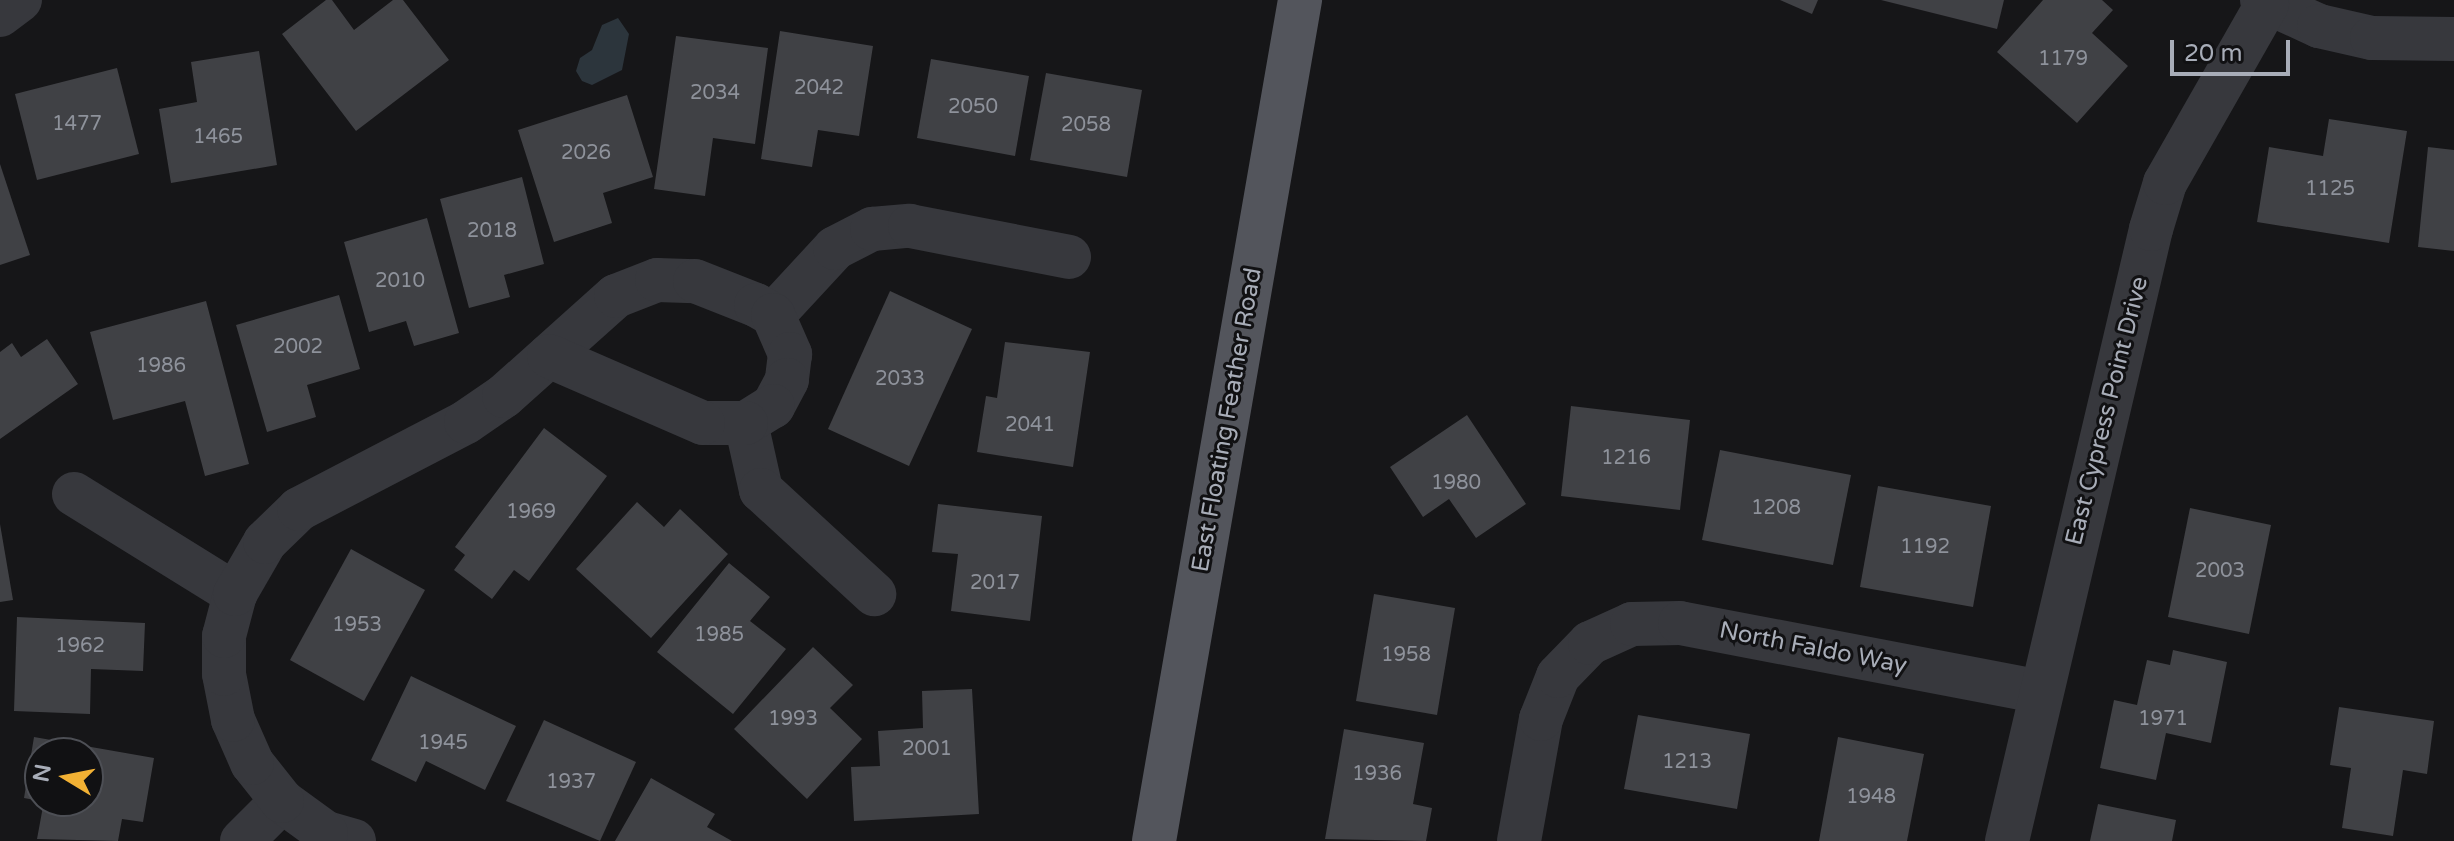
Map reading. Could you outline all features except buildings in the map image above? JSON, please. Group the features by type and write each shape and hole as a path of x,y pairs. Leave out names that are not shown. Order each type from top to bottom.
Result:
{"main road":[{"name":"East Floating Feather Road","path":"1154,841 1300,0"}],"street":[{"path":"0,15 20,0"},
{"path":"2264,2 2319,26 2372,38 2454,39"},
{"name":"East Cypress Point Drive","path":"2007,841 2038,691 2165,183 2264,2"},
{"path":"773,315 835,248 872,229 910,226 1069,257"},
{"path":"354,841 326,833 282,801 252,763 233,720 224,674 224,636 235,594 265,542 299,509 466,422 549,356 616,296 657,280 695,281 773,315 790,354 787,380 773,406 746,423 703,423 549,356"},
{"path":"746,423 761,490 874,594"},
{"path":"74,494 235,594"},
{"name":"North Faldo Way","path":"1519,841 1541,719 1558,676 1590,643 1632,624 1680,623 2038,691"},
{"path":"242,841 282,801"}],"shaded area":[{"path":"618,18 629,34 622,70 592,85 582,81 576,71 580,58 592,50 602,25"}]}
